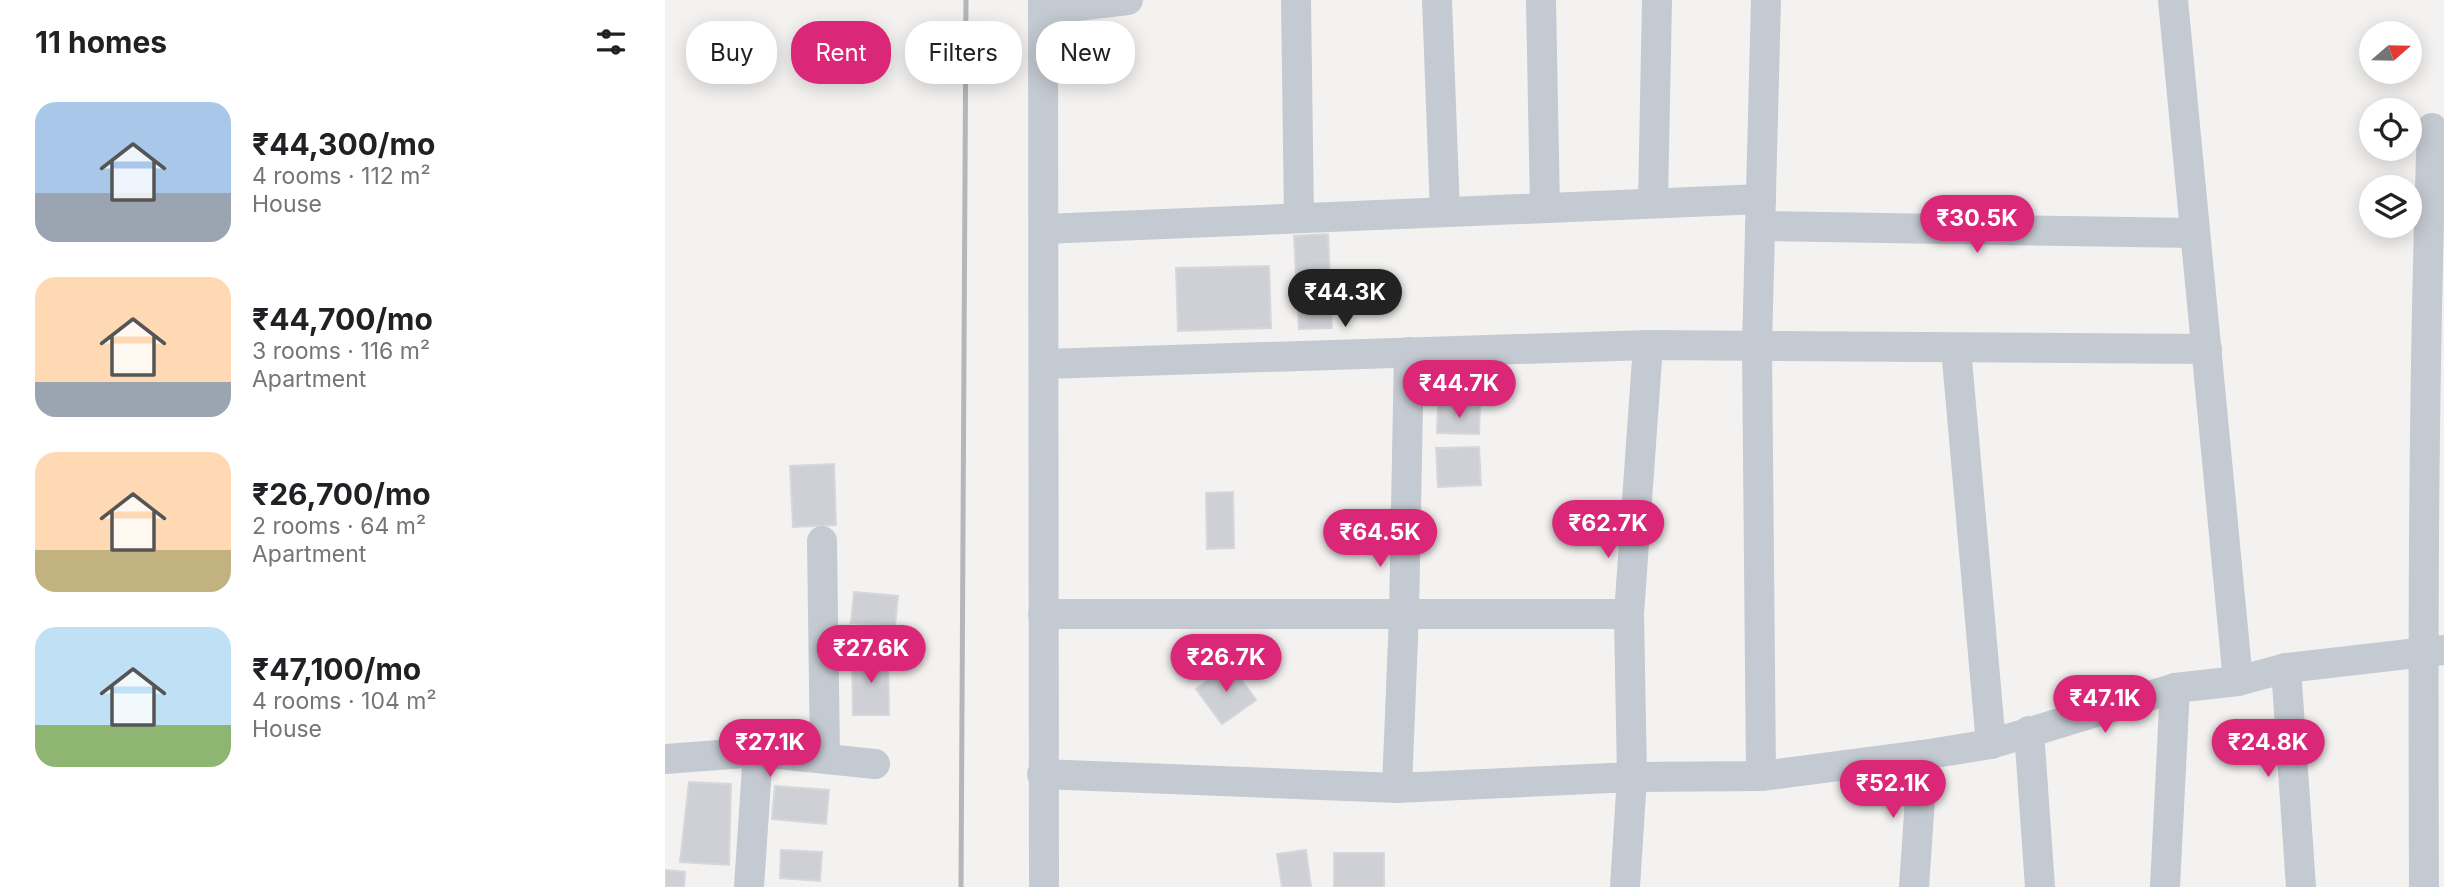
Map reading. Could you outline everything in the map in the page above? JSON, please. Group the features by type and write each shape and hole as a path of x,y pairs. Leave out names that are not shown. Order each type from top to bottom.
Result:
{"street":[{"path":"1044,887 1043,5 1128,0"},
{"path":"1296,0 1299,218"},
{"path":"1437,0 1445,212"},
{"path":"1541,0 1545,208"},
{"path":"1653,203 1657,0"},
{"path":"1761,776 1757,347 1766,0"},
{"path":"2173,0 2238,681"},
{"path":"2424,887 2434,651 2433,128"},
{"path":"1044,229 1653,203 1761,213 2195,233"},
{"path":"1044,364 1648,345 2207,349"},
{"path":"1625,887 1632,777 1629,614 1648,345"},
{"path":"1956,348 1991,744"},
{"path":"1397,788 1404,614 1409,352"},
{"path":"822,541 825,758"},
{"path":"1043,614 1629,614"},
{"path":"1042,774 1397,788 1632,777 1761,776 1991,744 2175,688 2238,681 2285,668 2434,651"},
{"path":"2285,668 2301,887"},
{"path":"2165,887 2175,688"},
{"path":"2029,731 2040,887"},
{"path":"749,887 758,752"},
{"path":"665,759 758,752 876,764"},
{"path":"1914,887 1923,755"}],"building":[{"path":"1328,234 1332,328 1299,329 1294,236"},
{"path":"1269,266 1271,328 1178,331 1176,268"},
{"path":"1438,405 1480,406 1479,434 1437,433"},
{"path":"1479,447 1481,485 1438,487 1436,448"},
{"path":"834,464 836,525 793,527 790,466"},
{"path":"1233,492 1234,548 1207,549 1206,493"},
{"path":"854,592 898,596 895,626 851,623"},
{"path":"888,654 889,715 853,715 852,655"},
{"path":"1230,664 1256,700 1222,724 1196,689"},
{"path":"689,782 731,784 729,865 680,862"},
{"path":"775,786 829,790 826,824 772,819"},
{"path":"781,850 822,852 820,881 780,878"},
{"path":"1306,850 1311,887 1282,887 1277,854"},
{"path":"1334,853 1384,853 1384,887 1334,887"},
{"path":"665,870 685,872 684,887 665,887"}],"railway":[{"path":"961,887 966,0"}]}
